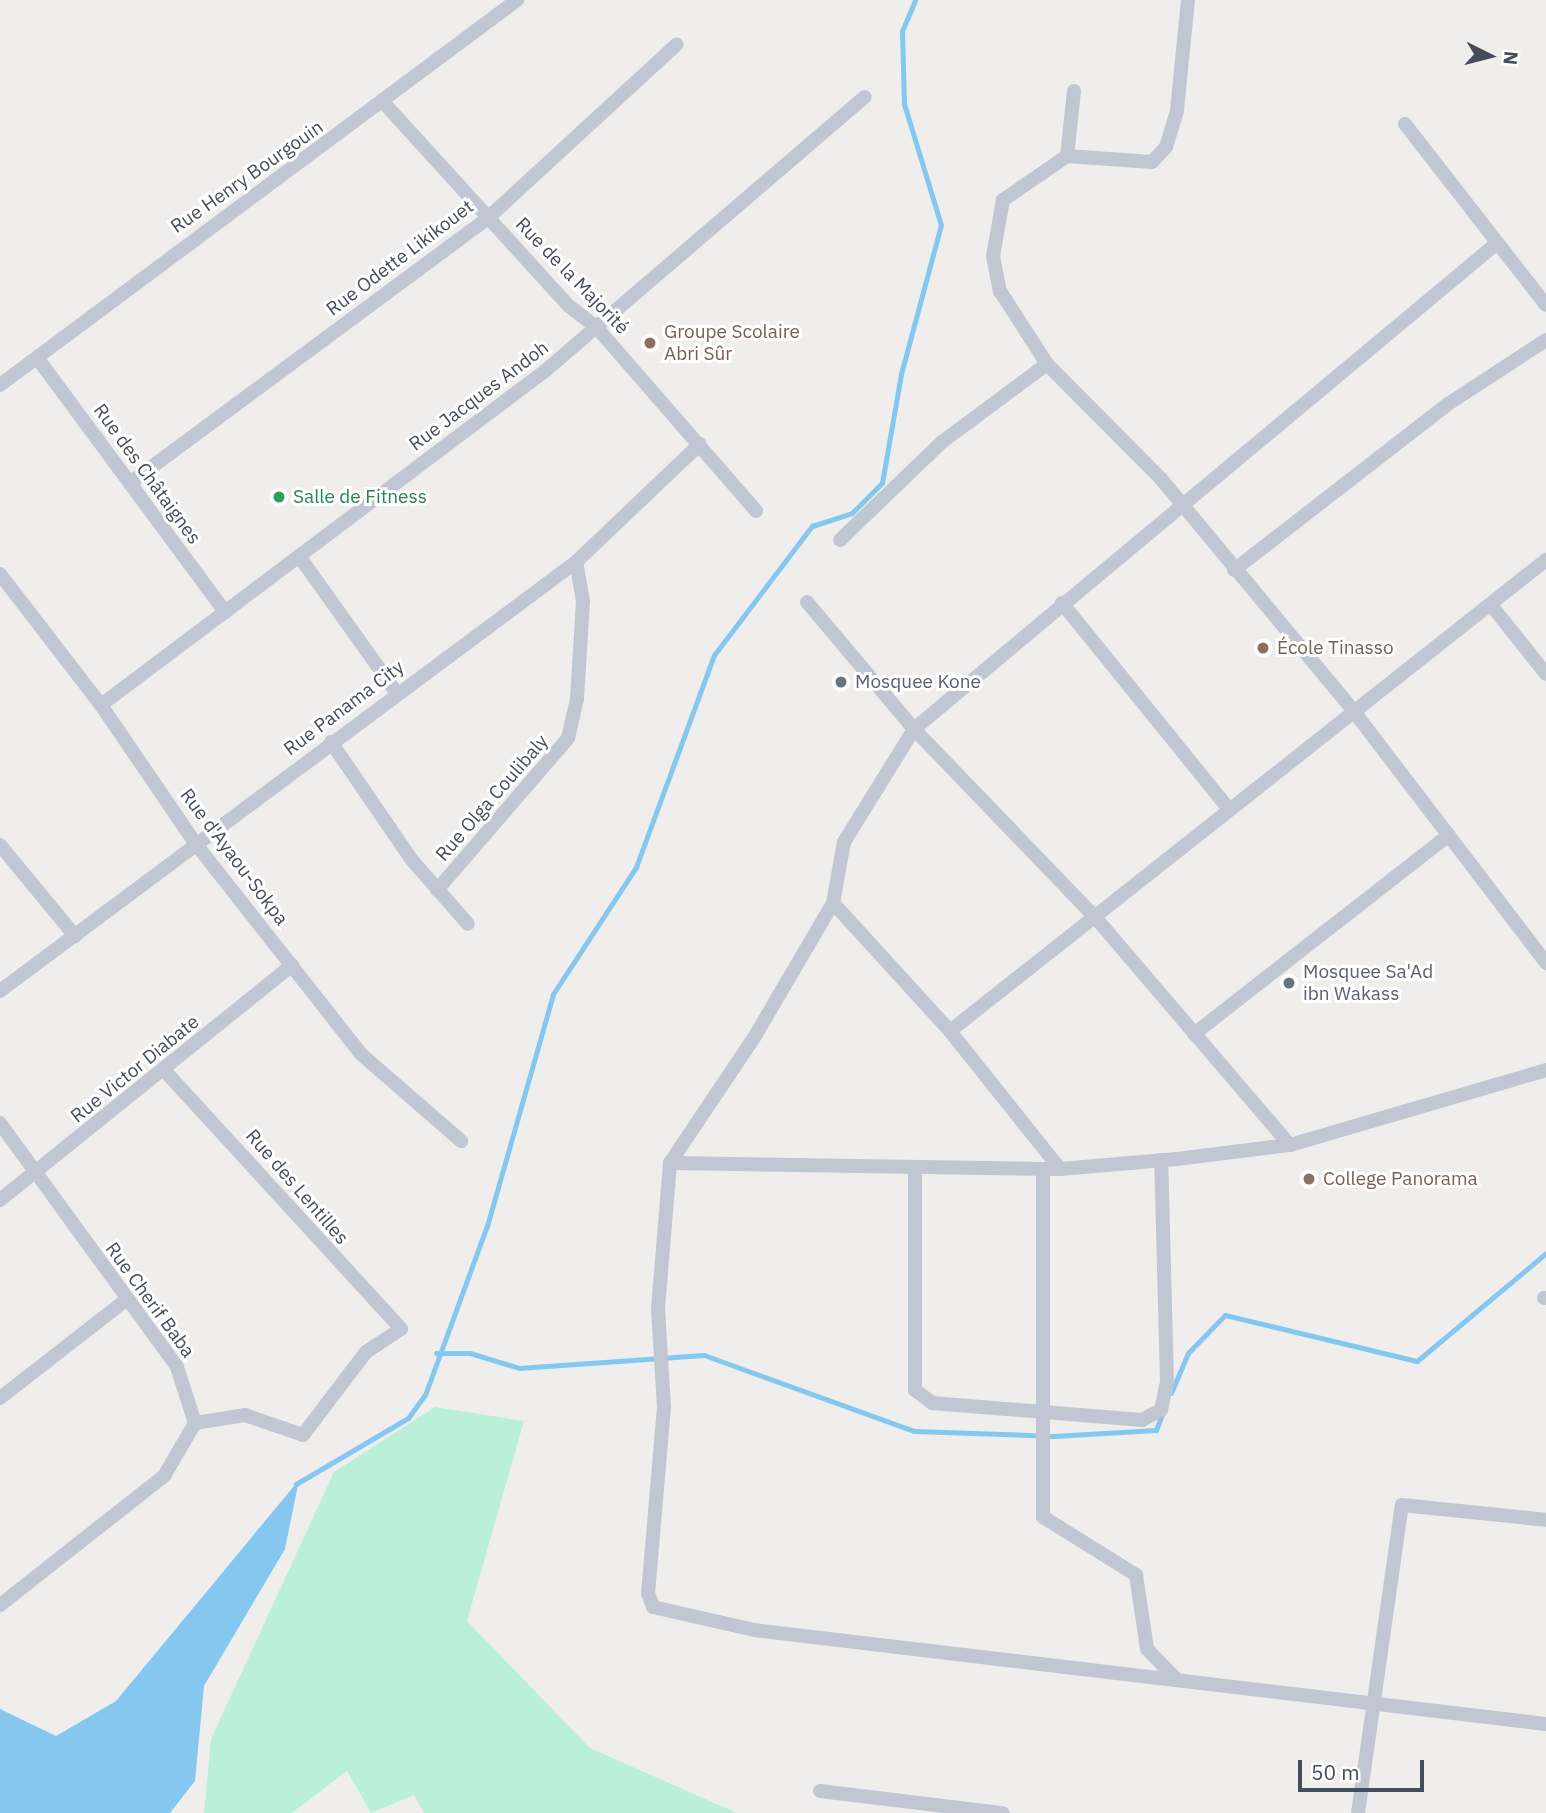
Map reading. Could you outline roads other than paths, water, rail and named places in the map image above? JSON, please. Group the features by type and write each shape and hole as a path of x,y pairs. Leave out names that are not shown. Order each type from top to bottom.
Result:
{"street":[{"name":"Rue Henry Bourgouin","path":"0,384 38,359 124,288 384,103 517,0"},
{"path":"1188,0 1177,110 1166,147 1152,162 1067,156 1003,200 995,222 992,256 1000,291 1047,364 1182,504 1234,570 1352,709 1546,963"},
{"name":"Rue Odette Likikouet","path":"130,483 489,217 677,44"},
{"path":"1067,156 1074,91"},
{"name":"Rue Jacques Andoh","path":"101,705 598,329 865,97"},
{"name":"Rue de la Majorité","path":"384,103 489,217 598,329 756,511"},
{"path":"1405,124 1546,305"},
{"path":"1496,244 914,729 844,842 833,904 755,1036 670,1163 658,1309 664,1407 648,1593 653,1607 754,1630 1546,1724"},
{"path":"1234,570 1448,404 1546,340"},
{"name":"Rue des Châtaignes","path":"38,359 225,612"},
{"path":"840,540 942,442 1047,364"},
{"name":"Rue Panama City","path":"0,991 396,692 576,562 700,444"},
{"path":"299,556 396,692"},
{"path":"950,1031 1095,917 1227,807 1546,560"},
{"name":"Rue Olga Coulibaly","path":"438,890 568,738 577,699 583,601 576,562"},
{"name":"Rue d'Ayaou-Sokpa","path":"0,574 101,705 195,843 360,1054 461,1141"},
{"path":"807,602 914,729 1095,917 1290,1145"},
{"path":"1062,603 1227,807"},
{"path":"1491,604 1546,674"},
{"path":"331,742 438,890 468,924"},
{"path":"1194,1034 1449,835"},
{"path":"0,845 75,936"},
{"path":"833,904 950,1031 1060,1169"},
{"name":"Rue Victor Diabate","path":"0,1200 292,965"},
{"name":"Rue des Lentilles","path":"164,1070 401,1329 366,1352 303,1435 245,1415 195,1423"},
{"path":"670,1163 1060,1169 1161,1160 1290,1145 1546,1070"},
{"name":"Rue Cherif Baba","path":"0,1123 177,1367 195,1423"},
{"path":"915,1168 915,1390 932,1403 1142,1420 1161,1410 1167,1382 1161,1160"},
{"path":"1043,1169 1039,1456 1048,1484 1043,1517 1136,1575 1147,1649 1176,1679"},
{"path":"0,1398 126,1300"},
{"path":"0,1605 164,1476 195,1423"},
{"path":"1358,1813 1402,1505 1546,1520"},
{"path":"820,1791 920,1808 1003,1813"}],"water":[{"path":"299,1480 285,1549 204,1686 195,1781 170,1813 0,1813 0,1709 56,1736 116,1701"}],"waterway":[{"path":"296,1484 408,1418 425,1395 487,1226 553,994 636,867 714,655 812,526 852,513 882,483 901,374 941,225 904,104 902,31 915,0"},
{"path":"1171,1393 1188,1353 1225,1315 1417,1361 1546,1253"},
{"path":"436,1353 470,1353 519,1368 704,1355 914,1431 1054,1436 1156,1430 1163,1412"}],"place":[{"name":"Groupe Scolaire Abri Sûr","path":"650,343"},
{"name":"Salle de Fitness","path":"279,497"},
{"name":"École Tinasso","path":"1263,648"},
{"name":"Mosquee Kone","path":"841,682"},
{"name":"Mosquee Sa'Ad ibn Wakass","path":"1289,983"},
{"name":"College Panorama","path":"1309,1179"}]}
